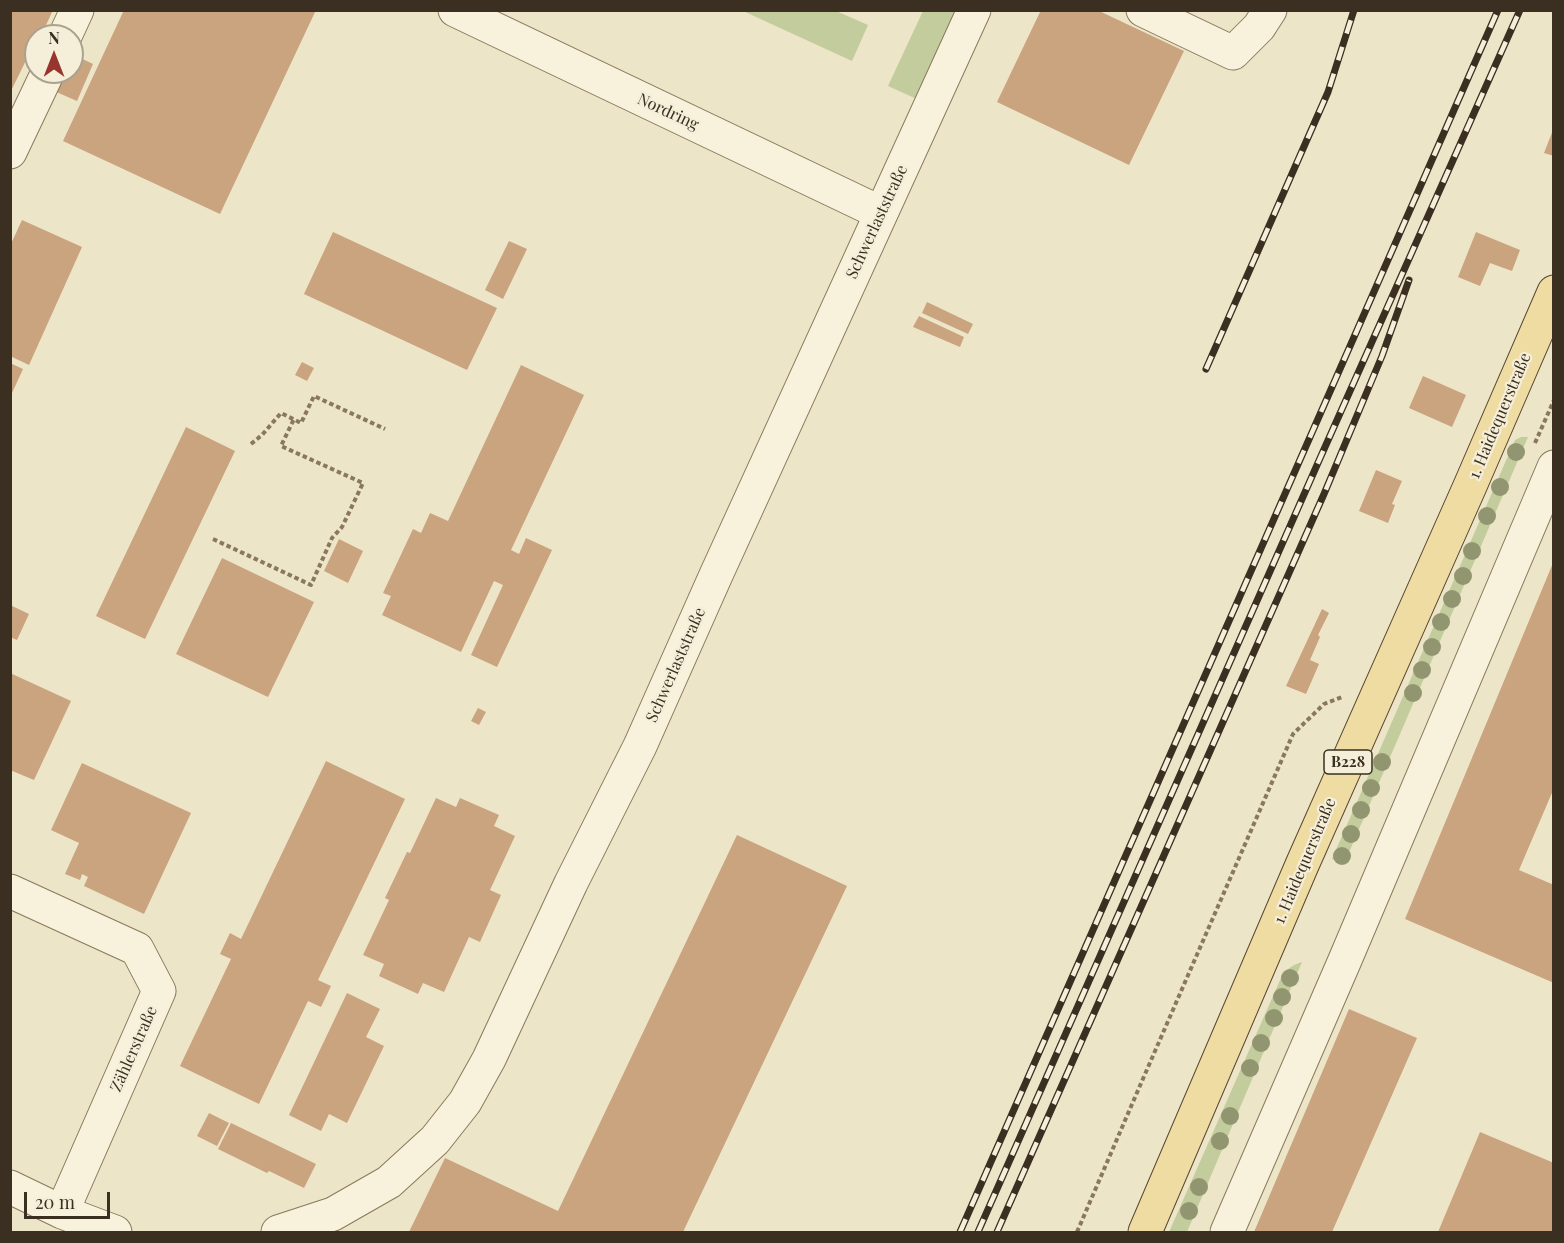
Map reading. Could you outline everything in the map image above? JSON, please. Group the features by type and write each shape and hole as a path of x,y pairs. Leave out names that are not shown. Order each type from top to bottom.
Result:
{"main road":[{"name":"1. Haidequerstraße","path":"1145,1233 1302,866 1554,292"}],"lane":[{"path":"71,24 77,10"},
{"name":"Nordring","path":"455,10 881,213"},
{"name":"Schwerlaststraße","path":"278,1233 333,1214 389,1182 435,1140 465,1102 489,1059 571,883 639,746 974,10"},
{"path":"1143,10 1233,53 1259,27 1270,10"},
{"path":"13,142 42,84"},
{"path":"1227,1233 1554,467"},
{"name":"Zählerstraße","path":"10,891 137,949 159,991 62,1212"},
{"path":"10,1187 62,1212 115,1233"}],"path":[{"path":"251,444 281,413 301,423 314,396 385,429"},
{"path":"213,538 311,585 332,538 342,527 363,483 281,446 293,420"},
{"path":"1077,1233 1293,734 1324,704 1385,680"}],"green space":[{"path":"743,11 836,11 868,25 852,61"},
{"path":"923,11 960,11 919,100 888,86"},
{"path":"1528,437 1344,864 1332,859 1515,440"},
{"path":"1302,962 1187,1232 1169,1232 1281,978 1295,964"}],"building":[{"path":"10,10 53,10 47,24 24,24 24,64 10,93"},
{"path":"124,10 316,10 220,214 63,141"},
{"path":"1041,10 1097,10 1184,51 1129,165 997,102"},
{"path":"84,60 93,64 77,101 54,91 57,84 84,84"},
{"path":"1554,130 1554,156 1544,153"},
{"path":"22,220 82,247 29,365 10,356 10,246"},
{"path":"333,232 497,308 467,370 304,294"},
{"path":"1476,232 1520,250 1512,271 1490,263 1480,286 1458,277"},
{"path":"509,241 527,249 503,299 485,290"},
{"path":"927,302 973,324 968,334 922,313"},
{"path":"919,316 964,337 960,347 913,327"},
{"path":"302,362 314,368 307,381 295,375"},
{"path":"10,363 23,369 12,393 10,392"},
{"path":"521,365 584,395 511,550 519,554 526,538 552,550 497,667 471,655 503,585 494,581 461,652 382,615 391,596 383,593 413,529 421,533 430,513 448,521"},
{"path":"1423,376 1466,395 1452,427 1409,408"},
{"path":"186,427 235,451 145,639 96,616"},
{"path":"1376,470 1402,481 1392,504 1395,505 1388,523 1359,511"},
{"path":"339,539 363,551 348,583 324,571"},
{"path":"222,558 314,602 268,697 176,654"},
{"path":"1553,563 1554,788 1519,870 1554,885 1554,983 1405,919"},
{"path":"10,605 29,614 17,640 10,637"},
{"path":"1322,609 1329,613 1318,635 1320,637 1310,660 1319,664 1306,694 1286,686"},
{"path":"10,673 71,701 34,780 10,770"},
{"path":"478,708 486,712 479,725 471,721"},
{"path":"326,761 405,799 318,980 331,986 321,1007 308,1001 259,1104 180,1066 231,959 220,954 230,933 241,939"},
{"path":"82,763 191,813 144,914 84,886 88,877 82,874 80,880 65,874 79,843 51,830"},
{"path":"436,798 456,807 460,798 499,815 494,826 515,836 490,890 501,895 480,942 469,937 444,992 423,983 418,994 379,976 384,964 363,955 389,900 385,898 407,852 410,853"},
{"path":"737,835 847,886 683,1232 409,1232 445,1158 558,1211"},
{"path":"347,993 380,1009 366,1037 384,1046 347,1123 329,1114 321,1131 289,1115"},
{"path":"1349,1009 1417,1038 1332,1232 1254,1232"},
{"path":"209,1113 229,1123 217,1146 197,1136"},
{"path":"231,1123 316,1164 304,1188 218,1149"},
{"path":"1480,1132 1554,1163 1554,1232 1438,1232"}],"railway":[{"path":"1206,369 1328,92 1354,10"},
{"path":"960,1232 1498,10"},
{"path":"978,1232 1520,10"},
{"path":"997,1232 1324,494 1382,356 1409,280"}]}
